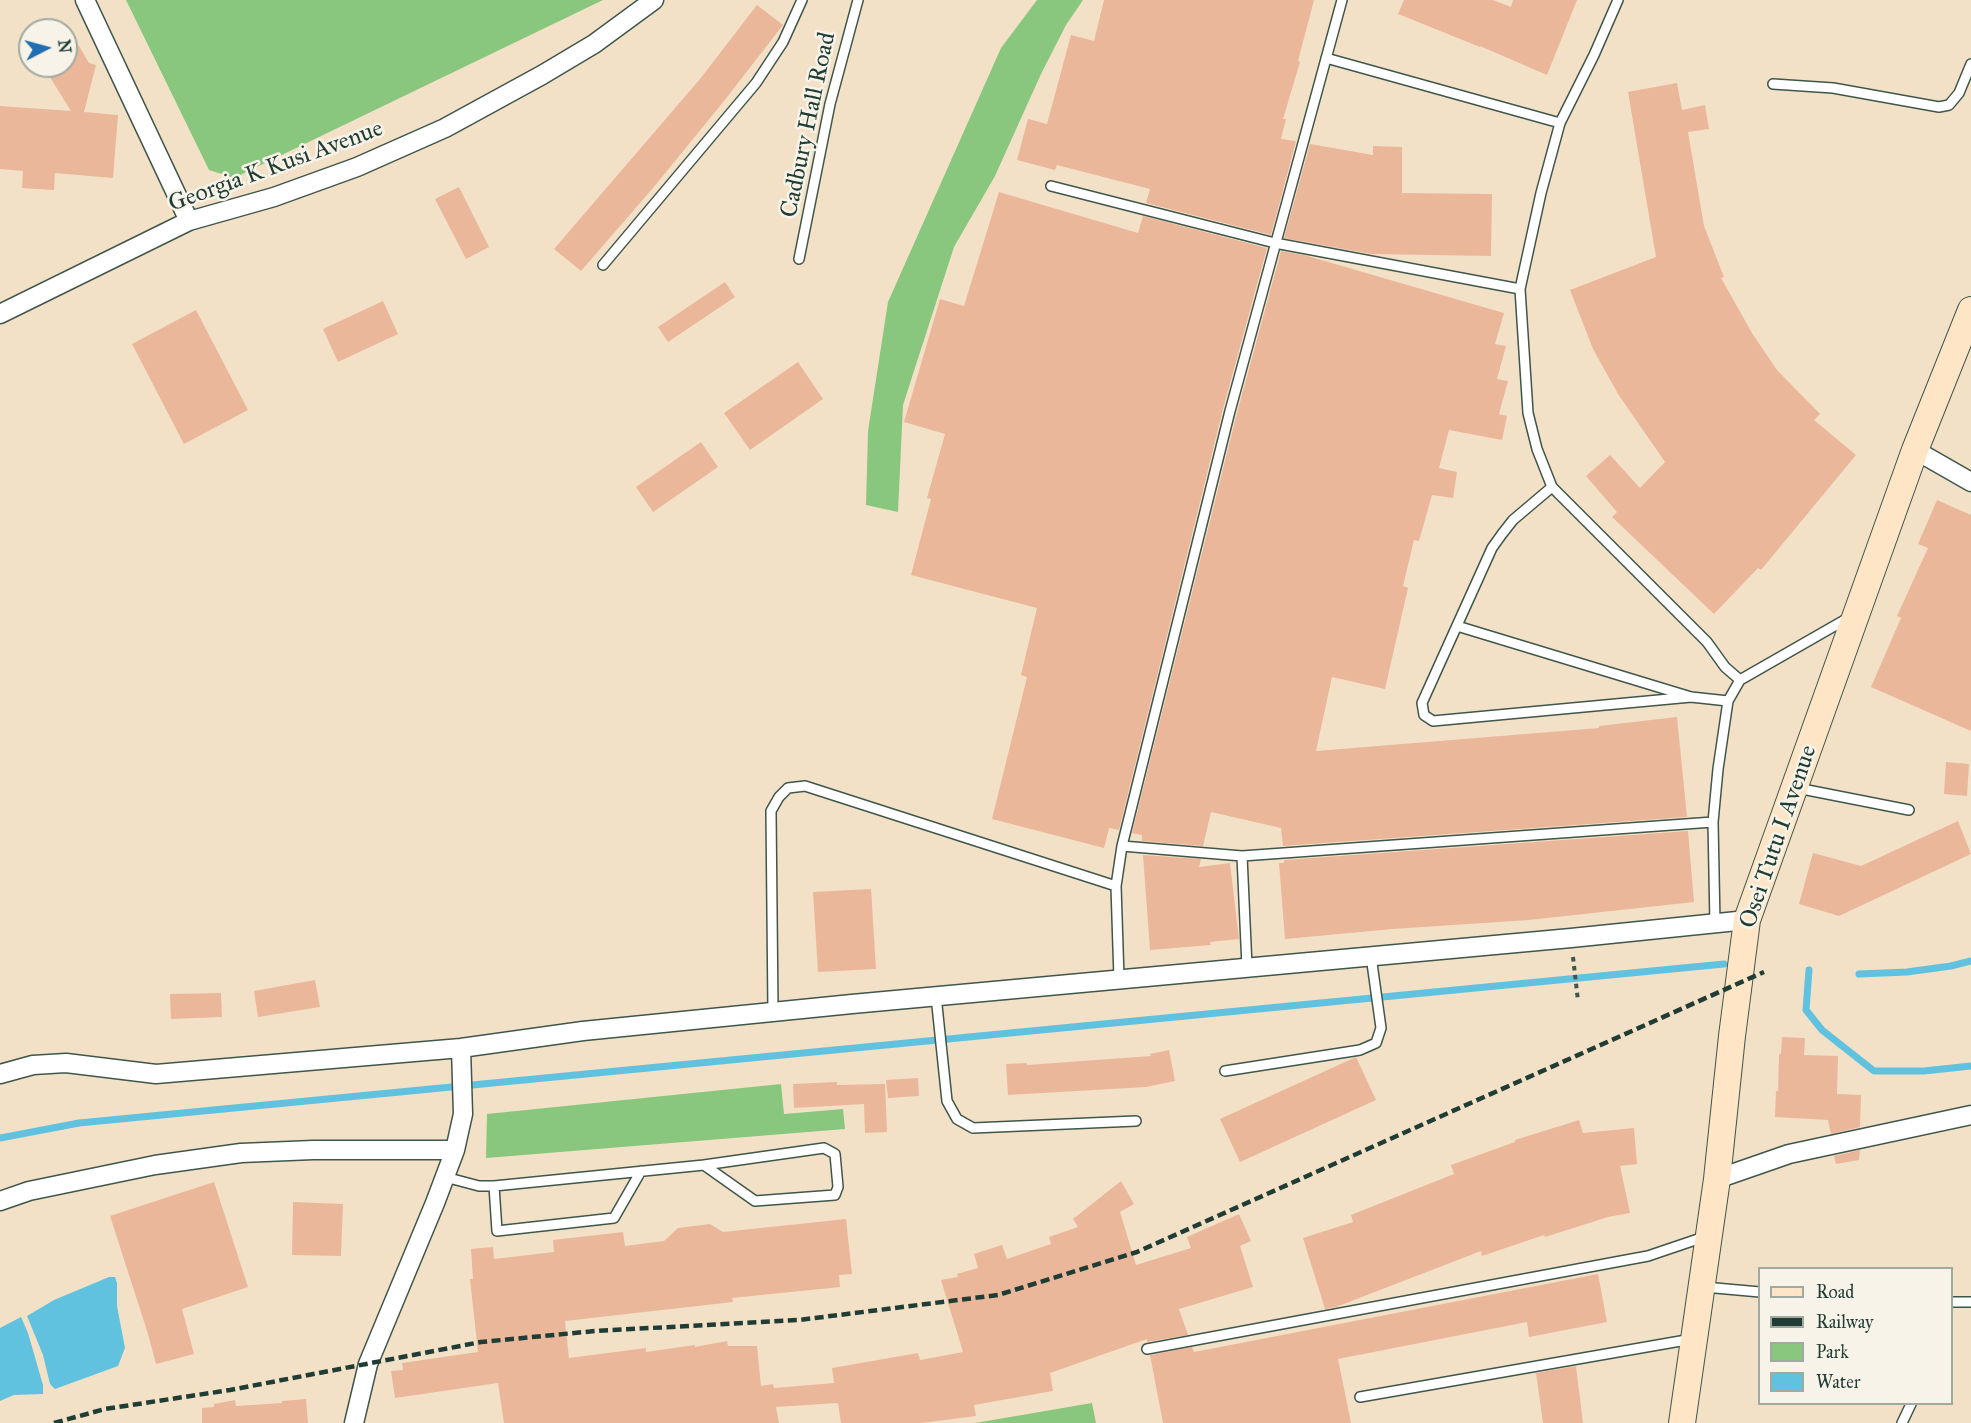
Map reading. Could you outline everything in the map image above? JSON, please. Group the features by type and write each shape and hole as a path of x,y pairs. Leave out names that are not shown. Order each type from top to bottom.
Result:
{"street":[{"path":"85,0 189,221"},
{"name":"Georgia K Kusi Avenue","path":"0,314 189,221 273,197 357,167 445,128 543,75 594,44 654,0"},
{"name":"Osei Tutu I Avenue","path":"1682,1423 1717,1179 1747,920 1915,450 1971,310"},
{"path":"1915,450 1971,482"},
{"path":"0,1074 33,1065 66,1064 156,1074 461,1048 583,1031 773,1012 1747,920"},
{"path":"354,1423 368,1364 455,1150 463,1114 461,1048"},
{"path":"1717,1179 1789,1154 1971,1115"},
{"path":"0,1201 29,1191 155,1165 241,1153 313,1150 455,1150"}],"lane":[{"path":"603,265 756,83 783,42 802,0"},
{"name":"Cadbury Hall Road","path":"799,259 830,104 858,0"},
{"path":"1119,979 1116,886 1122,846 1230,411 1342,0"},
{"path":"1618,0 1560,123 1541,193 1520,289 1528,412 1537,449 1552,487 1707,642 1725,667 1740,680"},
{"path":"1326,58 1560,123"},
{"path":"1773,84 1833,88 1939,107 1949,105 1959,93 1971,64"},
{"path":"1052,186 1275,243 1520,289"},
{"path":"1552,487 1513,520 1492,548 1422,703 1424,715 1433,721 1691,697"},
{"path":"1715,924 1713,822 1728,701 1740,680 1857,613"},
{"path":"1458,626 1691,697 1728,701"},
{"path":"773,1012 771,812 779,797 788,788 805,786 1116,886"},
{"path":"1795,787 1909,810"},
{"path":"1122,846 1242,856 1713,822"},
{"path":"1242,856 1247,967"},
{"path":"1225,1071 1360,1050 1376,1043 1381,1028 1371,956"},
{"path":"936,996 947,1101 957,1119 973,1128 1136,1121"},
{"path":"445,1177 479,1186 494,1186 704,1165 824,1148 835,1154 838,1187 835,1195 755,1201 704,1165"},
{"path":"494,1186 497,1231 614,1218 641,1171"},
{"path":"1147,1349 1648,1256 1709,1235"},
{"path":"1702,1286 1758,1292"},
{"path":"1953,1304 1971,1302"},
{"path":"1360,1397 1694,1339"},
{"path":"1902,1423 1911,1405"}],"path":[{"path":"1571,938 1578,1001"}],"green space":[{"path":"126,0 603,0 234,178 209,170"},
{"path":"1037,0 1083,0 1066,25 995,176 954,247 903,405 898,512 866,505 868,431 888,302 1001,48"},
{"path":"781,1084 784,1114 843,1109 845,1129 486,1158 487,1114"},
{"path":"1092,1403 1096,1423 975,1423"}],"water":[{"path":"109,1277 115,1277 117,1283 117,1306 125,1348 118,1366 55,1389 50,1384 43,1355 27,1316 54,1300"},
{"path":"21,1317 43,1385 43,1394 14,1395 0,1401 0,1328"}],"building":[{"path":"1104,0 1314,0 1298,61 1300,62 1283,119 1286,119 1281,139 1296,141 1271,235 1146,203 1150,189 1057,165 1055,170 1017,160 1028,119 1047,124 1071,35 1094,41"},
{"path":"1404,0 1493,0 1511,7 1513,0 1577,0 1547,75 1398,14"},
{"path":"757,5 783,25 653,188 581,271 554,249 700,79"},
{"path":"78,44 89,63 96,65 84,112 118,115 113,178 55,173 54,190 22,188 23,171 0,169 0,106 71,111 50,78 78,78"},
{"path":"1677,83 1682,110 1705,105 1709,129 1688,132 1704,226 1724,277 1721,278 1752,333 1777,370 1820,414 1814,420 1856,455 1761,570 1758,568 1714,614 1612,517 1617,512 1586,476 1610,455 1640,488 1665,462 1618,394 1593,349 1570,290 1656,257 1628,92"},
{"path":"1310,144 1373,155 1373,146 1402,147 1402,193 1492,194 1491,256 1371,254 1284,238"},
{"path":"459,187 489,247 466,259 435,199"},
{"path":"999,192 1138,233 1143,216 1267,248 1223,409 1119,830 1109,828 1104,848 992,819 1027,677 1021,675 1037,608 911,575 931,499 927,498 945,434 904,422 940,299 964,306"},
{"path":"1281,251 1304,255 1504,313 1495,344 1506,346 1497,379 1508,381 1499,414 1507,416 1502,440 1449,430 1439,468 1457,472 1453,498 1432,495 1419,541 1414,540 1403,586 1408,588 1385,689 1332,677 1316,751 1599,728 1599,726 1677,717 1687,817 1283,846 1281,828 1211,812 1203,846 1142,841 1142,835 1132,833 1237,413"},
{"path":"725,282 735,297 668,342 658,327"},
{"path":"383,301 398,334 338,362 323,329"},
{"path":"196,310 248,410 184,444 132,344"},
{"path":"798,362 823,399 750,450 724,413"},
{"path":"701,442 718,467 653,512 636,487"},
{"path":"1937,500 1971,515 1971,731 1871,687 1901,618 1897,616 1928,548 1918,544"},
{"path":"1946,762 1969,764 1967,796 1944,794"},
{"path":"1958,821 1971,854 1839,916 1799,904 1813,853 1861,866"},
{"path":"1688,831 1694,902 1529,920 1285,939 1279,863 1284,863 1284,860"},
{"path":"1143,855 1201,859 1199,867 1230,863 1239,939 1210,942 1211,945 1150,950"},
{"path":"871,889 876,969 818,972 813,892"},
{"path":"315,980 320,1007 258,1017 254,991"},
{"path":"221,993 222,1017 171,1019 170,994"},
{"path":"1782,1037 1805,1038 1804,1055 1838,1056 1837,1094 1861,1095 1860,1127 1831,1134 1828,1120 1775,1117"},
{"path":"1169,1050 1175,1081 1146,1087 1008,1095 1006,1064 1027,1063 1027,1065 1151,1056 1150,1054"},
{"path":"1356,1057 1376,1100 1240,1162 1220,1119"},
{"path":"918,1078 919,1096 888,1098 886,1080"},
{"path":"837,1082 837,1085 885,1084 887,1132 865,1133 864,1104 794,1108 793,1084"},
{"path":"1579,1120 1583,1133 1634,1128 1637,1164 1620,1166 1630,1213 1608,1217 1545,1237 1544,1235 1482,1256 1481,1251 1336,1307 1325,1309 1303,1238 1353,1222 1351,1215 1454,1174 1451,1165 1515,1142 1515,1140"},
{"path":"1860,1150 1859,1160 1836,1164 1834,1156"},
{"path":"1121,1181 1134,1204 1120,1212 1136,1265 1191,1248 1187,1237 1239,1214 1251,1241 1240,1246 1253,1287 1179,1309 1188,1335 1147,1342 1147,1339 1050,1373 1053,1391 974,1405 976,1416 921,1423 841,1423 838,1403 776,1407 779,1423 504,1423 498,1383 395,1398 391,1371 403,1370 402,1363 478,1352 470,1279 473,1279 471,1249 493,1247 494,1259 554,1252 553,1240 623,1232 625,1246 664,1241 678,1228 710,1224 723,1232 846,1219 852,1274 839,1275 840,1287 732,1298 733,1302 565,1321 569,1358 646,1348 646,1352 695,1345 695,1347 727,1341 728,1346 757,1346 761,1386 773,1384 774,1388 834,1383 832,1368 918,1353 920,1360 963,1352 941,1280 958,1277 957,1274 978,1268 974,1254 1002,1245 1007,1259 1051,1244 1049,1237 1078,1227 1073,1219"},
{"path":"214,1182 248,1287 182,1309 194,1354 156,1364 110,1216"},
{"path":"293,1202 343,1204 341,1256 292,1255"},
{"path":"1598,1274 1607,1322 1529,1337 1527,1322 1338,1359 1351,1423 1163,1423 1150,1355 1192,1347 1194,1352"},
{"path":"1576,1366 1583,1423 1543,1423 1536,1373"},
{"path":"306,1399 308,1423 202,1423 202,1408 214,1407 214,1404 235,1400 236,1406"}],"waterway":[{"path":"1859,974 1907,972 1971,961"},
{"path":"0,1138 79,1123 1724,964"},
{"path":"1809,970 1806,1010 1822,1030 1874,1071 1924,1071 1971,1066"}],"railway":[{"path":"54,1423 105,1409 230,1390 481,1342 595,1331 799,1320 998,1295 1137,1252 1764,972"}]}
